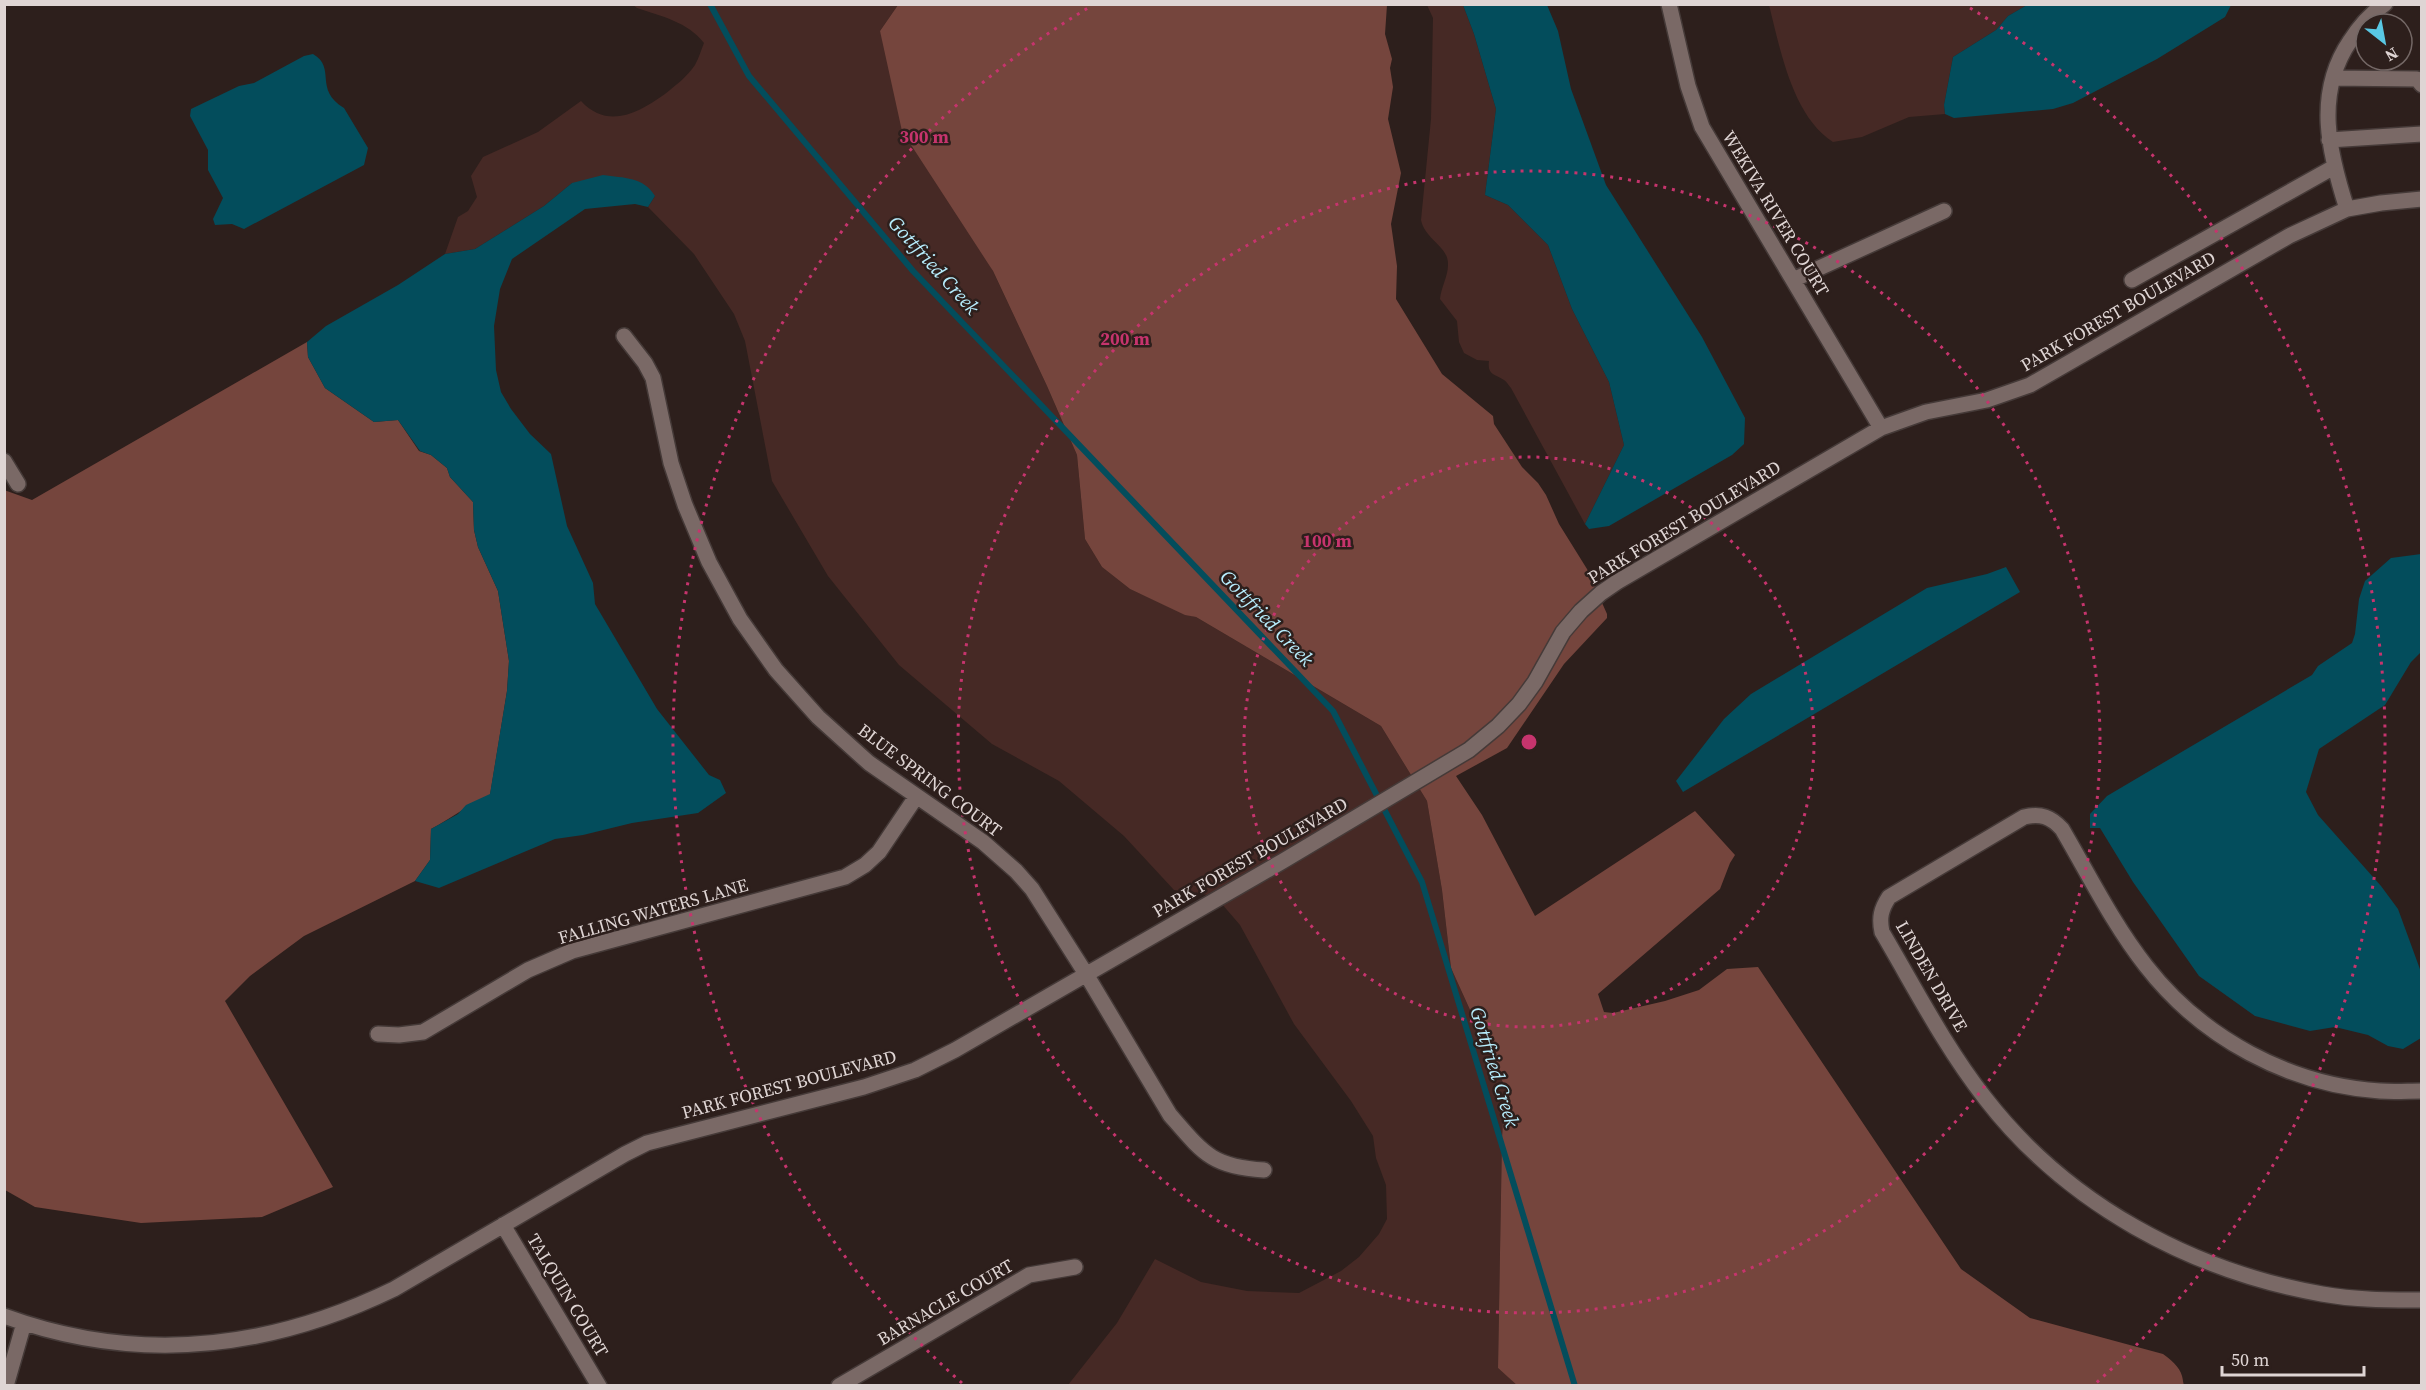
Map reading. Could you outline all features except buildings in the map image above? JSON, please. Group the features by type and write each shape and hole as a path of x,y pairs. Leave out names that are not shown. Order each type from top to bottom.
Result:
{"street":[{"name":"WEKIVA RIVER COURT","path":"1669,4 1688,86 1702,127 1881,428"},
{"path":"2347,209 2334,167 2329,140 2328,103 2333,78 2345,47 2357,31 2385,4"},
{"path":"2333,78 2417,80 2421,86"},
{"path":"2329,140 2421,134"},
{"path":"2132,280 2334,167"},
{"name":"PARK FOREST BOULEVARD","path":"4,1316 82,1338 160,1346 212,1344 262,1336 308,1325 359,1306 394,1289 625,1154 648,1143 864,1087 915,1070 955,1050 1469,750 1498,726 1519,704 1563,632 1601,593 1881,428 1926,412 1987,400 2030,385 2289,236 2347,209 2421,199"},
{"path":"1793,280 1944,211"},
{"name":"BLUE SPRING COURT","path":"624,336 641,357 653,378 672,464 685,505 709,562 740,619 776,670 818,717 869,764 983,842 1016,871 1046,908 1170,1115 1194,1143 1222,1164 1237,1169 1264,1170"},
{"path":"4,461 18,484"},
{"name":"FALLING WATERS LANE","path":"378,1034 399,1035 423,1032 528,970 572,951 845,877 865,865 879,852 916,797"},
{"name":"LINDEN DRIVE","path":"2421,1091 2380,1091 2343,1086 2303,1076 2268,1062 2214,1031 2188,1010 2145,965 2062,829 2046,816 2024,817 1889,897 1882,908 1880,920 1882,932 1955,1056 1985,1098 2019,1137 2059,1175 2106,1210 2154,1238 2207,1263 2263,1281 2323,1294 2378,1300 2421,1299"},
{"name":"TALQUIN COURT","path":"503,1225 598,1386"},
{"name":"BARNACLE COURT","path":"839,1386 1029,1275 1075,1267"},
{"path":"6,1386 24,1323"}],"shaded area":[{"path":"633,5 898,5 880,31 1047,386 1077,455 1085,539 1102,567 1130,589 1196,617 1381,726 1427,801 1442,890 1451,968 1505,1087 1498,1368 1518,1385 1068,1385 1117,1323 1155,1259 1201,1282 1247,1291 1299,1293 1341,1271 1359,1257 1379,1234 1387,1219 1386,1185 1376,1158 1373,1136 1351,1101 1294,1024 1240,925 1215,896 1174,890 1124,836 1059,781 992,744 899,665 828,576 772,481 745,341 734,314 694,254 648,207 655,196 572,183 544,206 475,249 445,254 458,217 468,211 477,197 471,176 483,157 538,132 581,101 591,110 602,115 612,117 634,112 665,94 692,69 704,43 698,36 682,25"},
{"path":"898,5 1387,5 1385,34 1392,59 1390,68 1393,87 1388,119 1401,173 1391,224 1397,266 1396,299 1442,374 1493,416 1494,424 1522,467 1538,483 1559,524 1587,569 1607,614 1607,618 1564,664 1507,748 1456,776 1482,815 1535,916 1695,811 1735,855 1720,889 1598,994 1604,1012 1613,1013 1665,1001 1699,990 1727,969 1758,967 1961,1269 2030,1318 2163,1354 2179,1369 2184,1385 1518,1386 1498,1368 1505,1087 1451,968 1442,890 1427,801 1381,726 1196,617 1185,615 1130,589 1102,567 1085,539 1077,455 1047,386 993,271 902,131 880,31"},
{"path":"1427,5 1463,5 1496,109 1485,195 1508,205 1548,245 1572,309 1609,382 1624,445 1585,524 1511,388 1505,381 1490,372 1489,361 1477,360 1464,353 1459,342 1457,321 1440,299 1448,269 1447,258 1427,233 1421,220 1431,119 1433,18"},
{"path":"1769,5 2027,5 2008,16 1996,30 1953,57 1944,105 1945,114 1909,117 1862,137 1833,142 1807,116 1798,99 1783,60"},
{"path":"307,342 308,357 325,388 374,422 398,420 419,451 431,455 447,468 450,477 473,502 474,530 478,547 498,591 509,661 507,691 490,795 431,829 430,860 415,881 304,936 250,976 225,1001 333,1187 262,1217 141,1223 35,1207 5,1190 4,490 32,500"}],"water":[{"path":"1463,5 1547,5 1558,31 1571,89 1606,185 1702,337 1745,418 1744,444 1732,455 1609,526 1589,529 1585,524 1624,445 1609,382 1572,309 1548,245 1508,205 1485,195 1496,109"},
{"path":"2027,5 2231,5 2225,17 2157,59 2073,103 2053,109 1954,118 1945,114 1944,105 1953,57 1996,30 2008,16"},
{"path":"313,54 324,66 329,94 344,108 368,148 364,165 244,229 232,224 215,225 213,219 223,198 208,170 208,150 190,116 191,109 239,86 254,83 304,56"},
{"path":"603,175 639,182 655,196 648,207 635,204 585,209 512,259 500,289 494,326 496,370 501,392 511,409 530,434 551,454 567,526 593,583 595,604 657,709 709,775 720,780 726,793 698,813 632,823 555,839 439,888 415,881 430,860 431,829 458,814 466,805 490,794 507,691 509,661 498,591 478,547 474,530 473,502 450,477 447,468 431,455 420,451 398,420 374,422 325,388 308,357 307,342 326,326 398,285 445,254 475,249 544,206 572,183"},
{"path":"2421,554 2421,652 2411,662 2385,705 2319,749 2306,792 2318,815 2381,886 2398,909 2421,972 2421,1038 2403,1049 2388,1046 2368,1035 2335,1027 2310,1031 2255,1016 2199,976 2133,882 2100,828 2090,828 2090,814 2107,796 2312,675 2318,666 2352,643 2359,599 2365,581 2391,558"},
{"path":"2006,567 2020,592 1683,792 1676,781 1724,719 1751,694 1927,588 1987,574"}],"waterway":[{"name":"Gottfried Creek","path":"710,4 749,76 913,271 1333,711 1422,882 1575,1386"}]}
